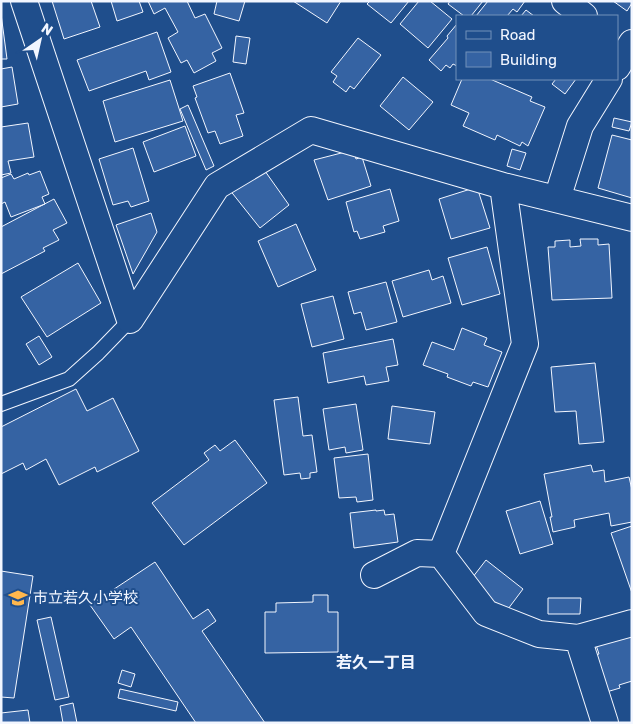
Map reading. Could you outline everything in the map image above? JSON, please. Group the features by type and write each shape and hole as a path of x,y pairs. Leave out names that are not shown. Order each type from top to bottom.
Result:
{"street":[{"path":"24,1 130,320"},
{"path":"565,1 583,15"},
{"path":"558,199 580,126 608,80"},
{"path":"130,320 217,186 311,130 503,186 632,218"},
{"path":"441,554 526,344 503,186"},
{"path":"374,575 417,553 441,554"},
{"path":"441,554 486,613 539,634 578,638 632,623"},
{"path":"578,638 605,723"}],"lane":[{"path":"1,404 68,379 98,354 130,320"}],"building":[{"path":"52,1 91,1 100,27 64,39"},
{"path":"111,1 139,1 143,12 117,21"},
{"path":"148,1 187,1 195,18 205,14 222,48 212,53 216,61 194,73 187,60 181,63 168,38 178,32 165,8 154,14"},
{"path":"217,1 245,1 239,21 214,14"},
{"path":"293,1 341,1 327,23"},
{"path":"370,1 409,1 391,23 367,4"},
{"path":"419,1 430,1 452,19 428,48 400,24"},
{"path":"450,1 483,1 472,15 463,15 448,4"},
{"path":"488,1 525,1 517,12 513,9 508,15 477,15"},
{"path":"613,1 632,1 632,3 627,11"},
{"path":"526,10 533,15 522,15"},
{"path":"1,14 7,59 1,59"},
{"path":"456,25 456,66 453,64 450,68 446,65 441,71 429,60 448,38 447,36"},
{"path":"157,32 171,72 149,80 146,71 89,91 77,60"},
{"path":"236,36 250,38 246,64 233,62"},
{"path":"358,38 381,55 354,89 350,86 346,92 333,82 337,76 331,72"},
{"path":"12,67 18,104 1,107 1,69"},
{"path":"230,73 244,113 236,115 243,136 220,144 215,131 208,133 195,98 197,97 193,86"},
{"path":"403,77 433,102 409,130 380,106"},
{"path":"170,80 183,121 115,142 103,101"},
{"path":"462,80 492,80 532,97 530,101 545,107 528,146 522,142 520,146 497,135 495,140 463,126 469,113 451,105"},
{"path":"555,80 575,80 565,94 552,84"},
{"path":"188,105 214,166 206,170 180,109"},
{"path":"614,118 632,122 629,131 612,127"},
{"path":"28,123 34,157 8,161 11,173 1,175 1,127"},
{"path":"185,126 196,156 154,172 143,142"},
{"path":"612,135 632,140 632,198 598,188"},
{"path":"133,148 149,201 131,207 128,201 113,205 99,159"},
{"path":"512,149 526,153 520,170 507,166"},
{"path":"353,150 356,159 362,157 371,186 328,200 314,160"},
{"path":"260,164 289,205 260,228 229,189"},
{"path":"40,171 49,194 42,197 45,204 11,217 5,202 1,204 1,178 11,174 14,179 28,173 29,175"},
{"path":"477,187 490,228 451,239 439,199"},
{"path":"390,189 399,221 383,226 385,232 360,239 357,231 354,232 346,202"},
{"path":"54,199 67,223 53,230 59,240 43,248 45,251 1,274 1,227"},
{"path":"151,213 157,232 133,274 116,225"},
{"path":"296,224 316,270 278,287 258,241"},
{"path":"580,239 598,239 598,245 609,244 612,298 552,300 548,247 555,247 555,241 570,240 570,247 581,246"},
{"path":"487,247 500,294 462,305 448,258"},
{"path":"78,263 101,303 47,337 21,297"},
{"path":"429,270 432,280 443,276 451,303 403,317 392,281"},
{"path":"386,282 397,322 366,330 361,312 354,314 348,292"},
{"path":"333,296 344,339 312,347 301,304"},
{"path":"462,328 487,338 484,345 502,352 488,387 473,382 471,386 447,377 448,374 423,365 432,342 454,350"},
{"path":"39,336 52,357 39,365 26,344"},
{"path":"393,339 398,365 386,367 389,381 366,385 364,376 328,383 323,353"},
{"path":"595,363 604,442 579,444 576,411 555,412 551,367"},
{"path":"76,389 87,411 113,398 139,451 97,472 95,467 59,485 46,459 26,470 23,463 1,474 1,427"},
{"path":"298,397 303,436 312,435 317,472 310,473 310,478 301,479 300,473 284,475 274,400"},
{"path":"356,404 363,450 346,453 345,447 329,450 323,409"},
{"path":"392,406 435,412 430,444 388,439"},
{"path":"235,440 267,483 184,545 152,503 209,460 204,453 215,445 220,451"},
{"path":"368,454 373,500 357,502 356,497 339,498 334,458"},
{"path":"591,465 593,472 604,470 605,482 629,477 632,490 632,522 611,526 609,513 574,520 575,527 553,532 544,474"},
{"path":"540,501 553,544 520,554 506,511"},
{"path":"384,510 385,515 394,514 398,542 354,548 350,513"},
{"path":"632,526 632,593 611,533"},
{"path":"486,560 523,589 508,609 491,601 469,582"},
{"path":"155,562 193,619 208,609 216,621 202,631 265,723 196,723 131,627 114,639 90,605"},
{"path":"1,571 33,576 14,698 1,697"},
{"path":"313,595 328,595 328,612 338,612 338,652 265,653 265,612 276,612 276,603 313,602"},
{"path":"548,598 581,598 580,614 548,614"},
{"path":"51,617 69,697 55,700 37,620"},
{"path":"632,634 632,681 619,685 620,688 603,693 592,656 599,654 596,645"},
{"path":"122,670 135,674 131,687 118,683"},
{"path":"120,689 178,702 176,711 118,698"},
{"path":"73,703 77,723 63,723 60,706"},
{"path":"28,710 30,723 1,723 1,713"}],"place":[{"name":"市立若久小学校","path":"18,598"}],"district":[{"name":"若久一丁目","path":"376,662"}]}
